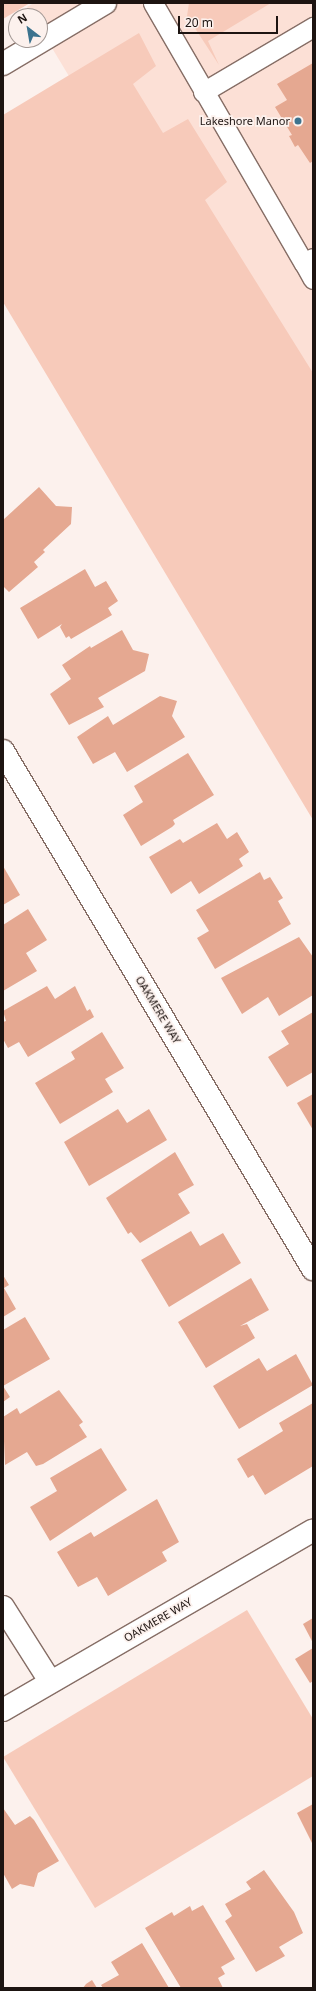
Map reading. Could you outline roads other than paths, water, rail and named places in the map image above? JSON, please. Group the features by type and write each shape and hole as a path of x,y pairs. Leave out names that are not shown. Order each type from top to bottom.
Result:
{"street":[{"path":"3,64 105,3"},
{"name":"OAKMERE WAY","path":"3,750 313,1269"},
{"name":"OAKMERE WAY","path":"3,1710 50,1681 313,1530"},
{"path":"3,1607 50,1681"}],"lane":[{"path":"153,3 203,92 310,267"},
{"path":"203,92 313,27"}],"place":[{"name":"Lakeshore Manor","path":"298,121"}]}
